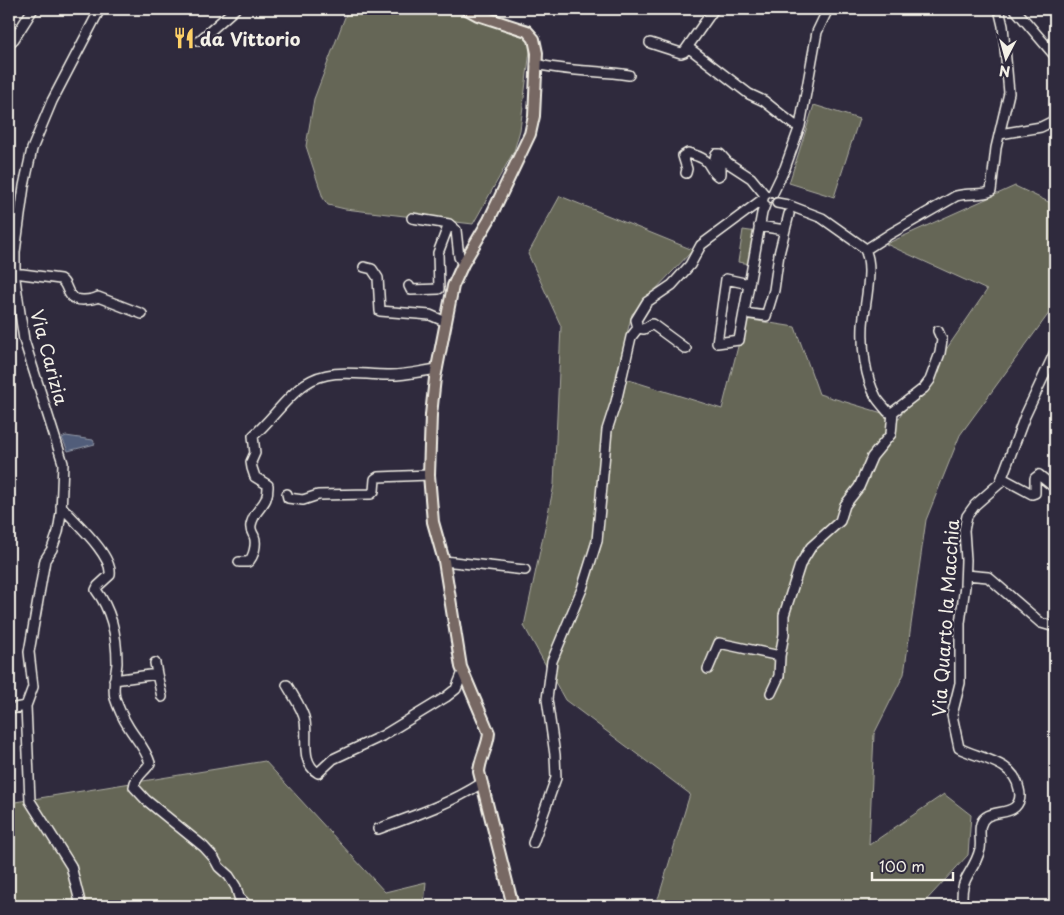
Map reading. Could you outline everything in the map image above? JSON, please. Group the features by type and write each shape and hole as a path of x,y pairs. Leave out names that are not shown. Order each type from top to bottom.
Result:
{"main road":[{"path":"467,9 478,15 524,29 530,33 536,42 534,116 527,143 489,220 463,264 453,286 437,369 431,415 429,475 433,522 444,561 454,633 463,672 489,733 479,768 513,906"}],"street":[{"path":"9,44 33,9"},
{"name":"Via Carizia","path":"81,906 71,866 30,802 26,706 33,687 30,652 45,560 52,549 58,532 63,463 24,340 15,273 15,252 24,186 32,149 40,128 100,9"},
{"path":"199,41 235,9"},
{"path":"650,43 681,53 684,52 714,9"},
{"path":"749,284 726,279 717,343 739,340 762,213 767,198 785,168 800,126 817,32 828,9"},
{"path":"865,250 956,196 967,193 986,194 991,191 993,167 1009,93 1004,26 1000,9"},
{"path":"1015,9 1055,56"},
{"path":"688,48 749,94 764,101 787,119 800,126"},
{"path":"536,64 555,69 591,70 629,75"},
{"path":"1000,134 1040,127 1055,120"},
{"path":"686,173 687,168 683,156 688,153 707,162 712,172 718,176 721,174 721,168 715,158 716,154 720,154 728,163 751,178 772,207 777,203 788,205 822,218 865,250 869,264 863,328 864,356 876,397 888,412 893,412 924,388 930,380 940,353 942,340 938,331"},
{"path":"638,328 636,320 647,302 672,285 690,265 701,245 767,198"},
{"path":"744,313 766,316 774,290 779,254 789,214"},
{"path":"412,218 449,224 456,230 459,257 463,264"},
{"path":"409,286 411,290 439,288 438,253 449,224"},
{"path":"759,226 785,230"},
{"path":"364,266 372,269 378,278 380,311 430,315 446,322"},
{"path":"15,273 60,279 74,299 98,297 142,314"},
{"path":"638,328 644,329 652,324 686,349"},
{"path":"533,843 556,778 555,755 547,700 552,661 582,589 597,541 607,430 616,402 631,337 638,328"},
{"name":"Via Quarto la Macchia","path":"963,906 962,887 978,854 982,822 987,816 1008,811 1016,806 1021,796 1018,783 1011,772 998,763 959,748 954,730 952,715 960,683 960,623 966,575 964,530 967,516 975,505 1000,483 1025,416 1055,352"},
{"path":"239,562 248,562 252,556 255,537 251,530 252,522 258,509 266,502 268,494 268,484 255,476 252,468 254,436 278,409 304,384 322,376 339,372 389,376 437,369"},
{"path":"771,693 779,676 784,634 784,615 800,565 811,547 840,521 845,505 859,487 872,457 891,434 893,412"},
{"path":"288,494 288,498 303,500 318,495 371,494 374,491 375,479 378,476 429,475"},
{"path":"1002,478 1032,494 1035,493 1035,478 1039,476 1055,488"},
{"path":"61,506 95,543 109,566 110,575 96,590 104,599 114,630 117,664 114,680 115,697 126,724 150,762 148,768 137,778 134,787 146,800 204,847 228,876 236,887 239,897 248,906"},
{"path":"444,561 525,570"},
{"path":"966,575 988,577 1041,623 1055,627"},
{"path":"708,669 719,643 780,656"},
{"path":"155,663 162,697"},
{"path":"287,685 305,719 305,754 314,770 318,773 333,759 382,736 446,697 456,689 463,672"},
{"path":"114,680 157,674"},
{"path":"9,709 26,706"},
{"path":"378,829 457,799 482,783"}],"green space":[{"path":"348,9 445,9 522,32 531,42 520,130 514,151 473,224 345,209 328,205 323,198 306,146 314,99"},
{"path":"814,105 859,119 834,197 789,183"},
{"path":"1015,186 1055,205 1055,305 960,435 926,520 904,674 874,734 869,845 944,794 971,815 968,855 921,906 653,906 659,896 690,794 565,700 524,626 554,485 561,326 528,254 560,196 693,250 632,314 616,376 722,409 745,319 795,327 819,394 899,418 987,290 886,244"},
{"path":"743,230 757,232 751,264 738,262"},
{"path":"265,761 385,892 426,882 424,906 9,906 9,803"}],"water":[{"path":"66,436 93,440 95,444 68,451 62,438"}],"place":[{"name":"da Vittorio","path":"184,38"}]}
